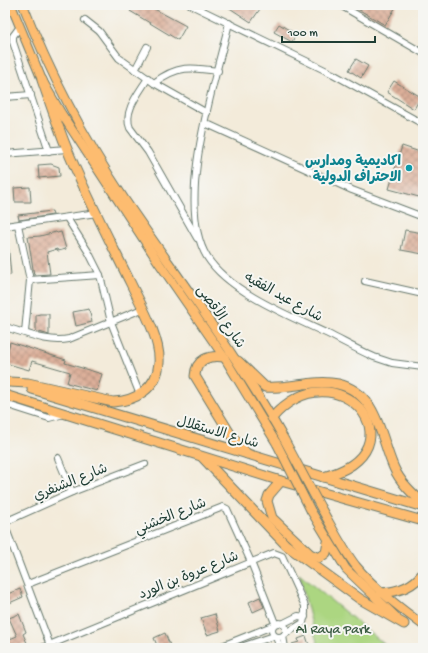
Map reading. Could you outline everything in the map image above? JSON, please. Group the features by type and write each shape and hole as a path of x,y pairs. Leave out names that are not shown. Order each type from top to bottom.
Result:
{"highway":[{"path":"7,382 28,383 113,402 124,402 140,395 154,380 159,362 155,340 67,149 42,80"},
{"path":"224,357 214,356 203,360 198,365 195,376 231,434 246,454"},
{"path":"238,360 265,387 328,383 348,387 357,392 365,399 374,413 394,470 405,485 423,504"},
{"name":"شارع الاستقلال","path":"7,382 423,507"},
{"path":"272,418 290,401 314,393 341,394 361,408 369,428 367,448 359,460 349,467 338,473 323,477"},
{"name":"شارع الاستقلال","path":"5,395 281,481 420,520"},
{"path":"202,457 286,545 360,599 404,624"},
{"path":"281,481 269,494 267,501 272,518 305,551 315,558 319,558 326,554 328,542"},
{"path":"420,520 423,527"},
{"path":"381,592 401,589 411,584 423,574"}],"main road":[{"name":"شارع الأقصى","path":"12,5 19,28 42,80 86,154 280,441 355,565 381,592 423,625"},
{"name":"شارع الأقصى","path":"23,5 56,82 89,141 124,198 238,360 272,418 280,441 311,511 328,542 342,564 358,582 404,624"}],"street":[{"path":"191,5 333,74 423,124"},
{"path":"340,5 423,53"},
{"path":"86,20 99,32 119,58 154,83 207,113"},
{"name":"شارع عيد الفقيه","path":"229,23 207,113 196,180 196,221 202,247 208,258 225,277 269,305 374,357 392,363 423,367"},
{"path":"19,28 13,36 13,42 49,151"},
{"path":"135,70 147,47"},
{"path":"154,83 162,77 181,68 190,67 218,71"},
{"path":"148,78 128,112 127,122 154,162 202,247"},
{"path":"5,97 31,95"},
{"path":"205,123 352,190 423,217"},
{"path":"5,154 67,149"},
{"path":"5,226 97,213"},
{"path":"67,218 89,253 100,275 111,322 140,395"},
{"path":"18,225 30,280 25,332"},
{"path":"30,280 100,275"},
{"path":"365,281 423,294"},
{"path":"5,327 25,332 43,339 60,341 70,339 142,309"},
{"path":"5,404 48,418 64,414"},
{"path":"58,458 72,492"},
{"name":"شارع الشنفري","path":"5,522 72,492 145,464"},
{"name":"شارع الخشني","path":"28,584 223,507 227,509 277,624"},
{"path":"5,526 51,646"},
{"name":"شارع عروة بن الورد","path":"42,648 51,646 274,553 282,556 305,606 304,617"},
{"path":"217,648 298,616 304,617 303,623 284,635 238,648"},
{"path":"277,624 286,628 284,635 285,648"},
{"path":"277,624 271,632 280,648"}],"green space":[{"name":"Al Raya Park","path":"299,574 389,648 319,648"}],"building":[{"path":"133,5 147,5 186,26 178,40 130,11"},
{"path":"225,5 254,5 260,9 251,22"},
{"path":"351,5 397,5 385,25"},
{"path":"279,24 296,34 292,42 274,32"},
{"path":"356,59 368,66 361,78 349,70"},
{"path":"394,81 421,97 414,109 387,92"},
{"name":"اكاديمية ومدارس الاحتراف الدولية","path":"402,146 423,153 423,184 419,197 389,189"},
{"path":"51,164 59,167 60,176 39,178 38,165"},
{"path":"30,187 31,202 15,202 14,188"},
{"path":"52,211 53,215 19,220 18,215"},
{"path":"405,230 423,233 423,254 401,250"},
{"path":"61,232 66,249 58,251 57,249 47,252 50,274 34,275 28,237"},
{"path":"8,243 11,275 5,276 5,244"},
{"path":"89,309 92,322 76,326 73,312"},
{"path":"49,314 49,335 36,331 36,315"},
{"path":"10,342 66,360 65,363 102,374 97,391 67,383 70,372 32,361 29,370 5,363"},
{"path":"20,589 23,597 5,605 5,595"},
{"path":"260,597 264,607 253,612 249,602"},
{"path":"19,614 26,632 23,634 27,643 13,648 5,648 5,641 17,636 9,618"},
{"path":"215,614 220,631 207,635 201,618"},
{"path":"165,633 171,648 158,648 154,638"},
{"path":"306,636 310,648 294,648 292,644 299,642 298,639"}],"place":[{"name":"اكاديمية ومدارس الاحتراف الدولية","path":"409,168"}]}
